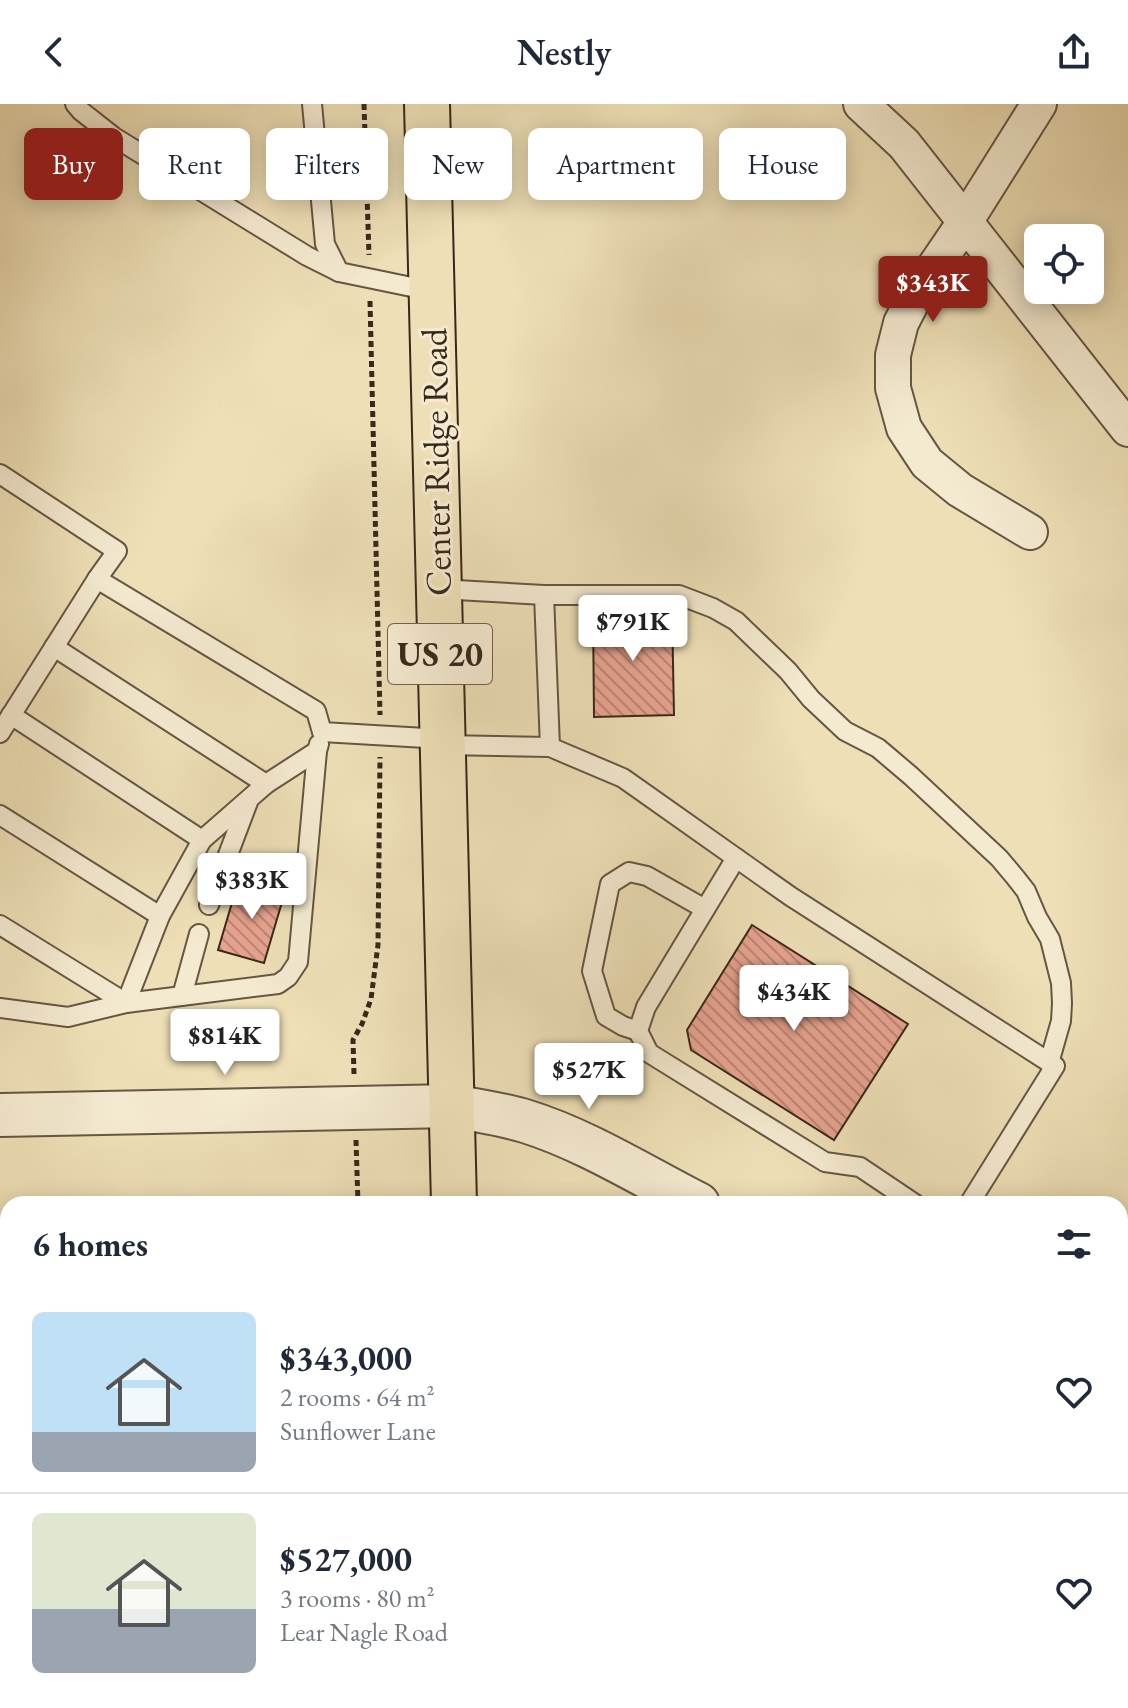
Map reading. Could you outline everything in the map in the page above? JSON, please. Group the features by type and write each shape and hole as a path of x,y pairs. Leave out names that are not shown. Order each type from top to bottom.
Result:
{"main road":[{"name":"Center Ridge Road","path":"427,104 454,1196"}],"street":[{"path":"861,104 904,144 1128,429"},
{"path":"1030,532 960,490 927,463 904,428 893,388 893,355 901,323 916,294 1039,104"},
{"path":"0,1115 452,1106 523,1120 544,1128 621,1162 683,1196"}],"lane":[{"path":"75,104 114,137 307,256 339,272 431,291"},
{"path":"312,104 325,244 339,272"},
{"path":"0,474 117,551 0,733"},
{"path":"0,1008 68,1017 126,1003 278,984 288,977 298,962 317,751 322,732 316,711 97,579"},
{"path":"439,589 544,595 679,595 736,621 845,731 878,748 911,776 999,858 1026,891 1050,939 1061,983 1061,1021 1049,1063"},
{"path":"544,595 550,747"},
{"path":"54,647 266,784"},
{"path":"11,715 202,840"},
{"path":"322,732 550,747 623,778 790,896 1055,1066 974,1196"},
{"path":"126,1003 160,916 202,840 266,784 317,751"},
{"path":"209,905 249,799"},
{"path":"0,815 160,916"},
{"path":"736,858 646,1007 638,1031 649,1053 825,1162 860,1167 903,1196"},
{"path":"638,1031 606,1016 592,971 610,884 629,872 647,876 705,909"},
{"path":"0,925 126,1003"},
{"path":"182,996 199,934"}],"path":[{"path":"358,1196 353,1040 371,999 378,945 380,735 364,104"}],"building":[{"path":"672,610 674,715 594,717 593,611"},
{"path":"239,879 285,892 264,963 218,950"},
{"path":"752,925 908,1024 834,1140 691,1050 687,1030"}]}
